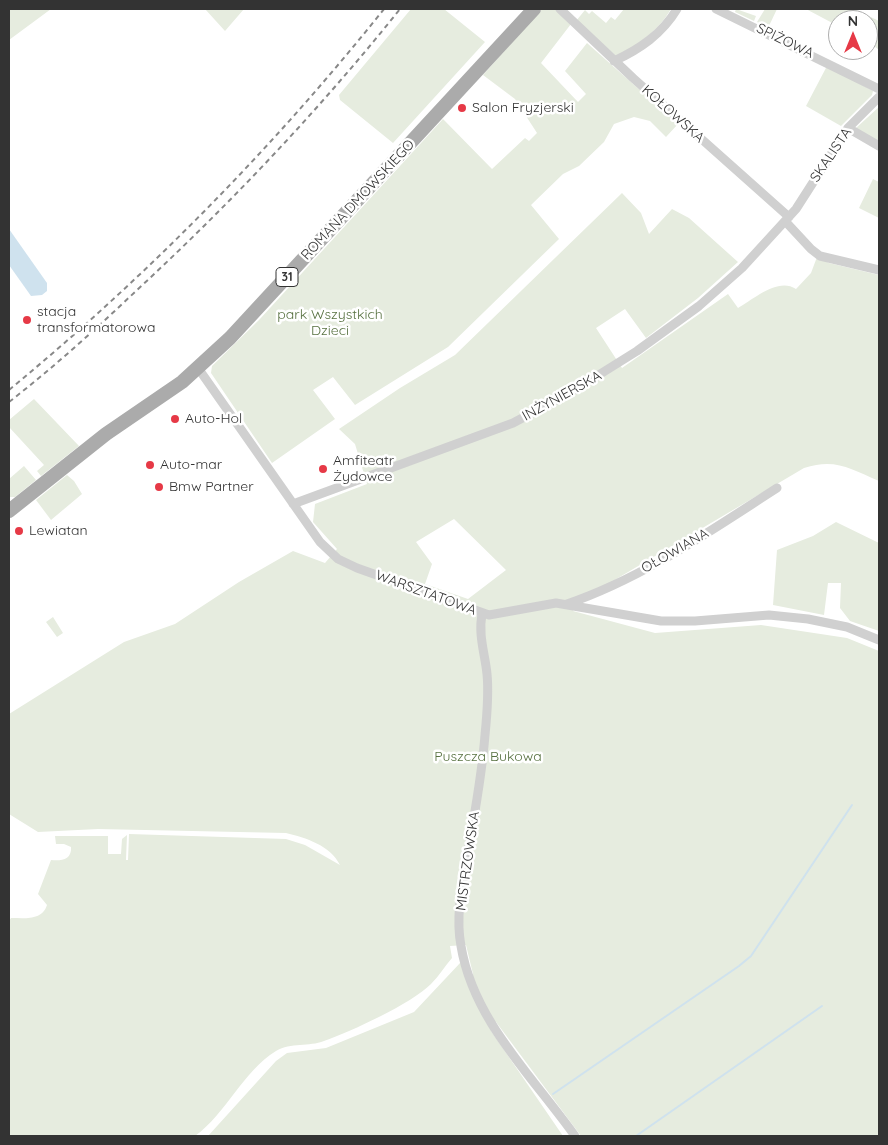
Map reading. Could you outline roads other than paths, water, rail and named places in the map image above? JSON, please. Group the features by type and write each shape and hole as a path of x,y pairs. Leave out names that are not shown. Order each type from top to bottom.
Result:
{"main road":[{"name":"ROMANA DMOWSKIEGO","path":"9,511 106,434 173,389 246,323 534,9"}],"street":[{"name":"KOŁOWSKA","path":"560,9 614,61 787,219 811,249 820,256 879,270"},
{"path":"614,61 650,40 664,27 677,9"},
{"name":"SPIŻOWA","path":"716,9 879,89"},
{"name":"SKALISTA","path":"787,219 848,128 879,97"},
{"path":"848,128 879,146"},
{"name":"INŻYNIERSKA","path":"293,504 513,423 573,391 637,351 699,306 727,283 787,219"},
{"name":"WARSZTATOWA","path":"198,368 320,542 338,559 482,614 500,614 546,604 567,604 662,621 695,621 750,615 786,616 817,620 847,627 879,640"},
{"name":"OŁOWIANA","path":"567,604 602,592 645,569 777,488"},
{"name":"MISTRZOWSKA","path":"482,614 480,631 487,678 488,708 462,890 460,945 475,991 488,1017 575,1136"}],"water":[{"path":"9,229 47,283 47,291 42,295 31,296 9,265"}],"waterway":[{"path":"553,1094 751,956 852,805"},
{"path":"636,1136 822,1006"}],"railway":[{"path":"9,390 110,302 206,209 298,112 384,9"},
{"path":"9,402 90,333 172,257 240,189 306,119 400,9"}],"place":[{"name":"Salon Fryzjerski","path":"462,108"},
{"name":"stacja transformatorowa","path":"27,320"},
{"name":"Auto-Hol","path":"175,419"},
{"name":"Auto-mar","path":"150,465"},
{"name":"Amfiteatr Żydowce","path":"323,469"},
{"name":"Bmw Partner","path":"159,487"},
{"name":"Lewiatan","path":"19,531"}],"park label":[{"name":"park Wszystkich Dzieci","path":"330,324"},
{"name":"Puszcza Bukowa","path":"488,757"}]}
